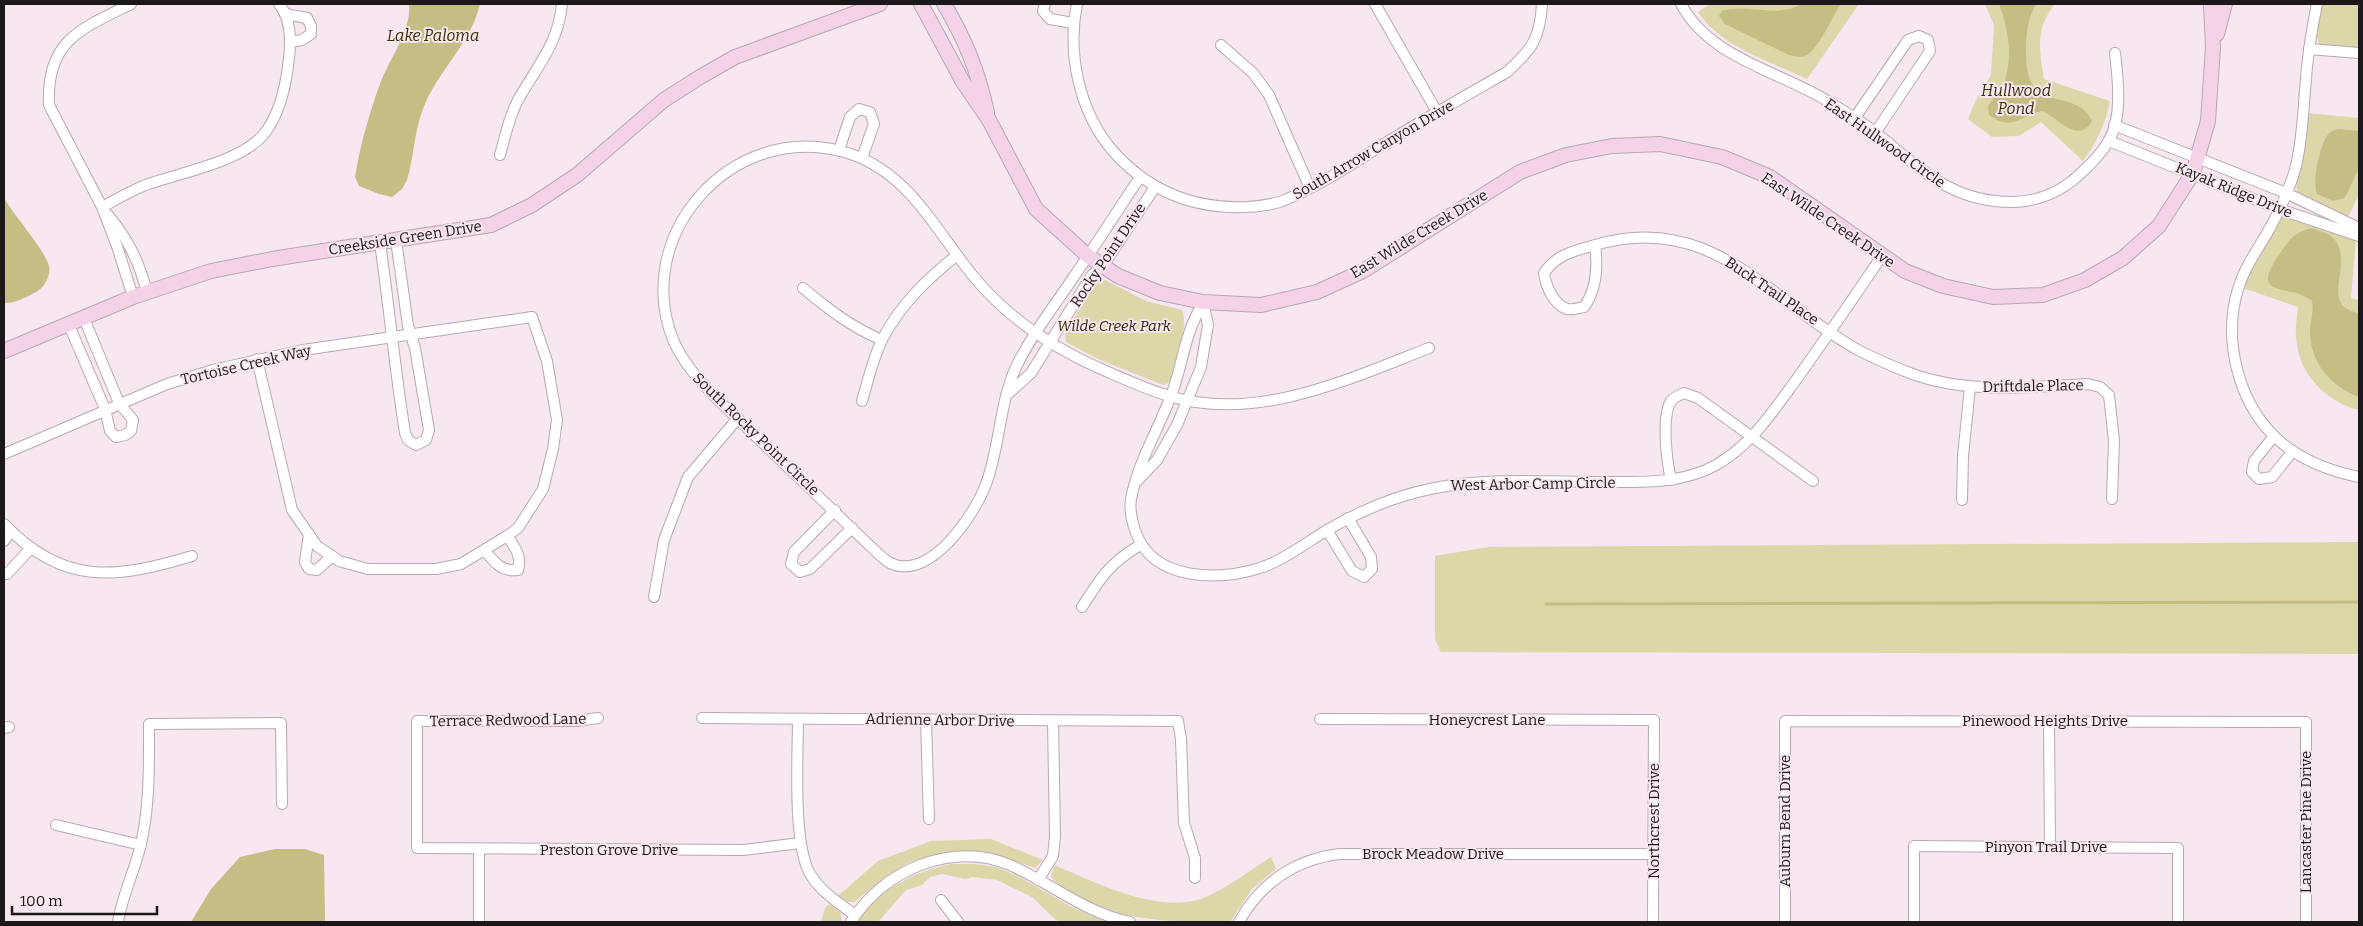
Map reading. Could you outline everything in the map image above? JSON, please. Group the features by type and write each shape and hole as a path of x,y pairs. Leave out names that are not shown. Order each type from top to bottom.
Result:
{"street":[{"path":"131,4 90,24 71,38 61,49 52,69 48,88 49,105 102,207 133,297"},
{"path":"500,155 517,101 553,43 561,22 562,4"},
{"name":"Creekside Green Drive","path":"4,351 83,316 133,297 219,270 272,259 490,225 532,205 577,175 664,100 735,57 880,4"},
{"path":"921,4 963,82 989,120"},
{"path":"944,4 960,30 980,76 989,120"},
{"path":"1044,4 1043,11 1050,19 1073,23"},
{"name":"South Arrow Canyon Drive","path":"1077,4 1073,23 1077,78 1092,118 1105,142 1140,177 1155,187 1201,205 1229,208 1257,206 1285,200 1310,188 1507,72 1528,52 1541,27 1542,4"},
{"path":"1375,4 1437,112"},
{"name":"East Hullwood Circle","path":"1681,4 1690,20 1707,38 1730,53 1794,82 1875,132 1911,164 1941,184 1969,197 1995,202 2026,202 2054,194 2076,178 2109,141 2114,125 2119,84 2115,53"},
{"name":"East Wilde Creek Drive","path":"989,120 1036,209 1088,256 1118,276 1160,293 1204,302 1261,305 1317,292 1362,271 1520,172 1566,155 1612,146 1660,144 1722,157 1770,177 1905,271 1943,286 1993,297 2043,295 2085,280 2124,258 2158,226 2193,173 2208,121 2213,47 2211,4"},
{"name":"East Wilde Creek Drive","path":"2213,47 2225,4"},
{"path":"2317,4 2309,49 2301,138 2296,166 2279,209 2250,260 2238,288 2231,318 2233,350 2241,382 2254,409 2274,436 2293,451 2315,464 2342,474 2359,477"},
{"path":"102,207 141,187 244,150 264,135 278,111 288,70 290,42 282,9"},
{"path":"282,9 307,18 311,26 311,34 302,40 290,42"},
{"path":"1854,119 1908,40 1919,36 1928,40 1930,52 1875,132"},
{"path":"1221,45 1253,73 1269,95 1310,188"},
{"path":"2309,49 2359,53"},
{"path":"840,150 850,117 859,109 870,112 874,124 862,158"},
{"name":"Kayak Ridge Drive","path":"2114,125 2286,193 2359,228"},
{"name":"Kayak Ridge Drive","path":"2109,141 2279,209 2359,236"},
{"name":"South Rocky Point Circle","path":"891,563 852,528 692,372 674,342 665,307 665,271 672,240 680,223 706,189 719,176 746,159 776,150 806,147 840,150 862,158 888,172 909,190 974,278 997,301 1050,343 1088,362 1171,397 1211,404 1266,402 1345,380 1428,348"},
{"name":"Rocky Point Drive","path":"891,563 907,566 922,563 939,554 974,510 986,484 1015,369 1036,332 1140,177"},
{"name":"Rocky Point Drive","path":"1008,394 1031,372 1092,275 1103,266 1155,187"},
{"path":"102,207 128,241 136,256 148,292"},
{"name":"Buck Trail Place","path":"1595,245 1597,260 1592,296 1584,307 1569,309 1558,303 1546,285 1544,273 1552,262 1568,252 1614,239 1638,236 1688,243 1711,251 1738,265 1831,332"},
{"path":"380,243 392,337 392,351 405,433 408,440 416,445 426,440 429,430 408,326 396,240"},
{"path":"862,401 882,340 902,308 918,288 957,255"},
{"name":"West Arbor Camp Circle","path":"1204,302 1191,327 1183,363 1171,397 1142,460 1130,503 1131,521 1140,545 1160,563 1184,574 1210,575 1238,573 1263,567 1348,518 1409,494 1463,484 1671,480 1692,475 1716,465 1766,422 1831,332 1882,256"},
{"path":"803,288 837,316 859,330 882,340"},
{"path":"1135,484 1156,460 1177,425 1201,367 1208,326 1204,302"},
{"path":"68,323 105,409 110,430 116,437 125,436 131,431 133,420 120,404 83,316"},
{"name":"Tortoise Creek Way","path":"4,454 167,384 257,359 532,317 546,361 557,420 553,449 543,489 518,528 507,536"},
{"name":"Driftdale Place","path":"1831,332 1859,350 1917,376 1970,387 1998,388 2088,384 2100,387 2109,395 2114,441 2112,499"},
{"path":"257,359 292,510 317,546 339,561 368,569 436,568 462,564 507,536 518,551 520,563 518,570 508,572 498,566 485,551"},
{"path":"1962,500 1963,456 1970,387"},
{"path":"1671,480 1667,460 1666,410 1672,399 1684,393 1698,398 1813,481"},
{"path":"654,597 664,540 688,477 738,418"},
{"path":"2274,436 2254,461 2252,472 2259,479 2272,477 2293,451"},
{"path":"835,510 794,552 791,564 800,572 810,568 852,528"},
{"path":"1328,530 1352,571 1364,577 1372,569 1371,557 1348,518"},
{"path":"4,541 7,527 44,557 94,573 120,574 143,570 192,556"},
{"path":"309,534 305,562 309,569 317,570 332,556"},
{"path":"1082,606 1104,573 1120,557 1140,545"},
{"path":"4,574 8,574 31,548"},
{"name":"Terrace Redwood Lane","path":"417,848 417,721 577,721 598,718"},
{"name":"Adrienne Arbor Drive","path":"702,718 1178,721 1181,739 1184,823 1194,858 1194,878"},
{"path":"798,719 800,843 811,876 821,889 853,919 868,898 890,880 913,867 938,860 960,857 983,858 1008,865 1038,880 1079,905 1113,919 1130,922"},
{"name":"Honeycrest Lane","path":"1320,719 1654,720"},
{"path":"926,720 929,818"},
{"name":"Northcrest Drive","path":"1653,922 1654,720"},
{"path":"1038,880 1053,856 1055,836 1053,721"},
{"name":"Pinewood Heights Drive","path":"1785,721 2306,722"},
{"name":"Auburn Bend Drive","path":"1785,721 1785,922"},
{"path":"2049,722 2050,847"},
{"name":"Lancaster Pine Drive","path":"2306,722 2306,922"},
{"path":"118,922 141,845 149,794 149,724 280,723 282,804"},
{"path":"56,825 141,845"},
{"name":"Preston Grove Drive","path":"417,848 743,850 800,843"},
{"name":"Pinyon Trail Drive","path":"1914,922 1914,846 2178,848 2178,922"},
{"path":"479,849 480,922"},
{"name":"Brock Meadow Drive","path":"1239,922 1254,899 1279,876 1300,864 1324,856 1340,854 1654,854"},
{"path":"941,900 958,922"}],"green space":[{"path":"1710,4 1859,4 1807,79 1747,52 1720,35 1698,12"},
{"path":"1985,4 2055,4 2041,31 2040,49 2044,79 2110,101 2100,133 2083,161 2041,122 2019,136 1992,137 1968,119 1975,102 1991,75 1994,25"},
{"path":"2322,4 2359,4 2359,48 2319,44 2316,34"},
{"path":"2307,113 2359,118 2359,195 2348,217 2297,192 2296,181"},
{"path":"2283,217 2356,239 2351,298 2359,300 2359,410 2339,403 2330,397 2314,382 2302,364 2296,342 2298,307 2243,288 2247,275 2278,222"},
{"name":"Wilde Creek Park","path":"1105,280 1146,301 1182,310 1184,317 1183,336 1170,382 1163,385 1098,359 1066,342 1065,332 1096,284"},
{"path":"2359,542 2359,654 1441,652 1435,639 1435,556 1489,547"},
{"path":"991,839 1043,860 1035,868 994,854 973,851 934,855 910,862 888,875 854,902 848,902 838,896 878,861 931,841"},
{"path":"1271,857 1276,869 1252,889 1230,922 1169,921 1129,915 1091,903 1063,888 1051,877 1054,865 1106,887 1143,899 1180,903 1197,900 1215,893"},
{"path":"950,864 974,864 996,867 1016,875 1068,905 1106,922 1063,922 1056,920 1032,897 997,880 973,877 965,879 942,874 930,877 922,885 906,890 878,922 858,922 876,900 898,884 923,872"},
{"path":"829,904 840,912 842,922 821,922 825,908"}],"water":[{"name":"Lake Paloma","path":"409,4 480,4 476,18 462,45 429,95 418,126 407,180 402,189 392,197 359,186 355,177 372,107 384,74 404,34 409,14"},
{"path":"1802,4 1841,4 1815,47 1803,57 1789,55 1725,24 1719,16 1722,11 1732,9 1772,11 1792,8"},
{"name":"Hullwood Pond","path":"1999,4 2036,4 2029,22 2027,34 2028,73 2034,86 2042,94 2074,104 2084,110 2092,121 2086,128 2080,131 2074,130 2042,111 2010,123 1997,120 1989,115 1988,106 2005,80 2009,61 2007,32"},
{"path":"2338,129 2359,131 2359,168 2345,198 2333,201 2317,194 2315,181 2325,139 2330,132"},
{"path":"4,198 46,258 49,274 39,290 20,300 4,303"},
{"path":"2312,228 2331,236 2338,246 2341,254 2339,298 2344,307 2359,314 2359,397 2348,392 2330,379 2317,361 2313,351 2310,328 2313,311 2312,301 2303,295 2275,288 2270,284 2268,278 2271,268 2290,240 2302,231"},
{"path":"275,849 305,849 324,855 325,922 191,922 211,889 240,857"}],"waterway":[{"path":"1546,604 2359,602"}]}
